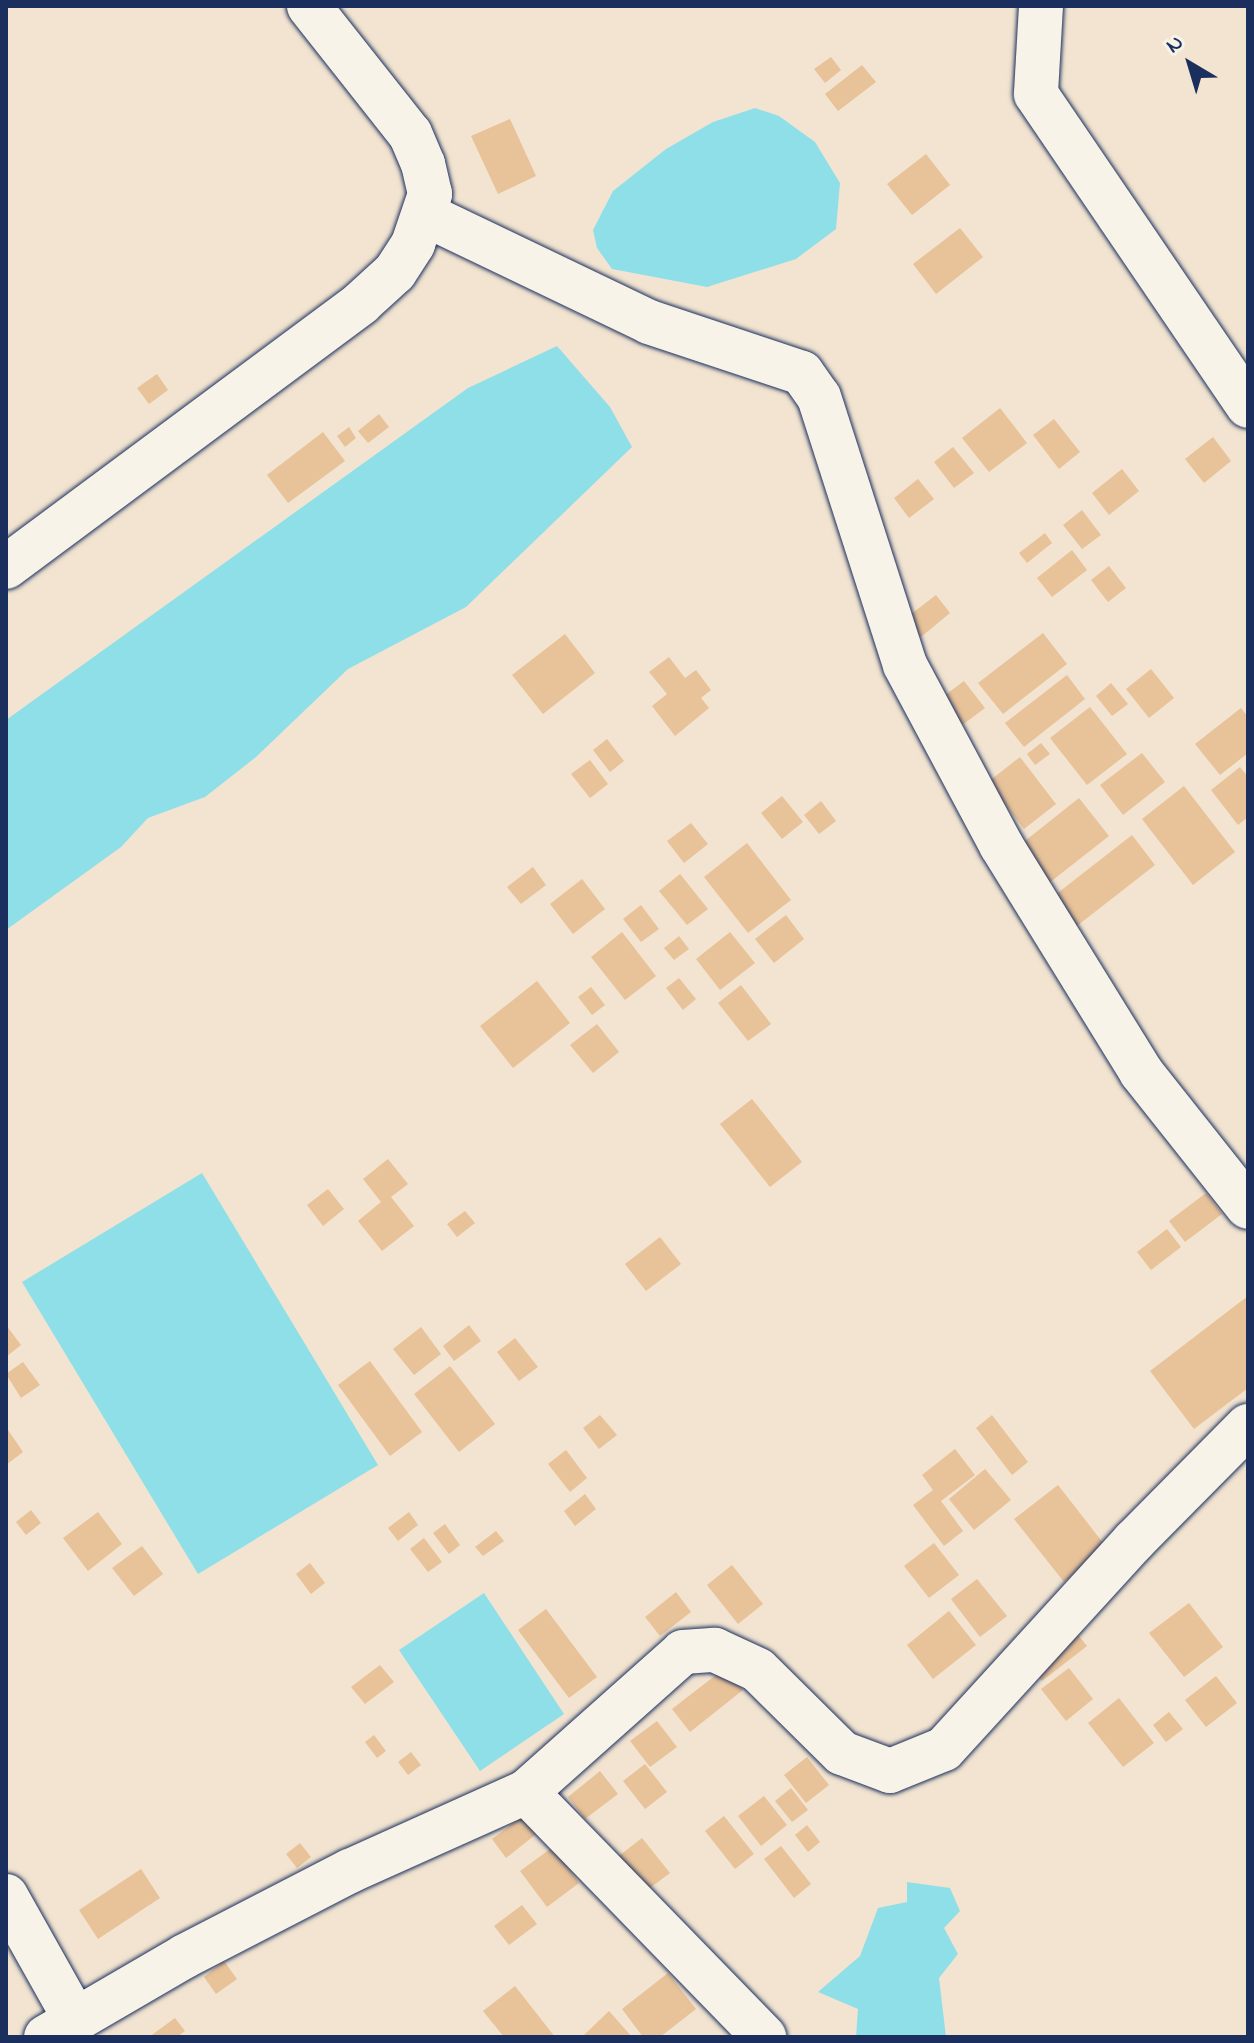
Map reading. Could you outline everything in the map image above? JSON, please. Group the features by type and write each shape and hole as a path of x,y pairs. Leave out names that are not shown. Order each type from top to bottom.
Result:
{"street":[{"path":"6,567 361,303 395,272 426,215 430,194 410,134 309,6"},
{"path":"1041,6 1036,94 1248,406"},
{"path":"426,215 649,322 802,373 819,397 905,665 986,817 1141,1072 1248,1207"},
{"path":"6,1896 61,2028 350,1871 526,1792 683,1652 715,1650 758,1670 842,1753 890,1771 944,1749 1134,1541 1248,1426"},
{"path":"526,1792 764,2037"}],"water":[{"path":"755,108 779,116 815,142 840,183 836,229 796,259 707,287 612,269 597,248 593,230 613,191 666,149 713,122"},
{"path":"557,346 610,407 632,447 466,607 348,669 256,757 205,797 148,818 121,847 6,930 6,720 468,388"},
{"path":"202,1173 378,1465 198,1574 22,1282"},
{"path":"484,1593 564,1714 480,1771 399,1650"},
{"path":"907,1882 950,1888 960,1911 944,1928 958,1954 939,1978 946,2037 856,2037 858,2009 818,1992 860,1956 878,1908 907,1902"}],"building":[{"path":"831,57 841,70 825,83 814,69"},
{"path":"862,65 876,82 838,111 825,94"},
{"path":"510,119 536,176 498,194 471,136"},
{"path":"926,154 950,185 912,215 887,184"},
{"path":"960,228 983,257 936,294 913,264"},
{"path":"157,374 168,390 149,404 137,388"},
{"path":"1000,408 1027,443 989,472 962,438"},
{"path":"379,414 389,427 368,443 358,431"},
{"path":"1054,419 1080,452 1059,469 1033,435"},
{"path":"349,427 356,438 345,447 337,436"},
{"path":"323,432 345,461 288,503 267,475"},
{"path":"1213,437 1231,461 1204,483 1185,459"},
{"path":"953,447 974,473 954,488 934,462"},
{"path":"1122,469 1139,491 1109,515 1092,493"},
{"path":"918,479 934,499 909,518 894,498"},
{"path":"1082,510 1101,535 1082,549 1063,525"},
{"path":"1045,533 1052,543 1027,563 1019,553"},
{"path":"1072,550 1087,570 1052,597 1037,578"},
{"path":"1109,566 1126,588 1108,602 1091,580"},
{"path":"936,595 950,613 921,637 906,618"},
{"path":"1043,633 1067,664 1003,714 978,683"},
{"path":"565,634 595,673 543,714 512,675"},
{"path":"669,657 685,678 696,670 711,690 701,698 709,708 675,736 652,706 667,694 649,672"},
{"path":"1151,669 1174,698 1149,718 1126,689"},
{"path":"1067,675 1085,699 1024,747 1005,723"},
{"path":"964,681 985,708 961,726 940,699"},
{"path":"1111,683 1128,704 1112,716 1096,696"},
{"path":"1090,707 1127,754 1087,785 1050,738"},
{"path":"1241,708 1248,717 1248,753 1220,775 1195,744"},
{"path":"607,739 624,761 610,772 593,750"},
{"path":"1041,743 1050,754 1035,765 1027,754"},
{"path":"1142,753 1165,782 1123,815 1100,785"},
{"path":"1020,757 1056,804 1024,829 988,782"},
{"path":"590,760 608,784 590,798 571,774"},
{"path":"1240,767 1248,777 1248,817 1238,825 1211,790"},
{"path":"1184,786 1235,852 1193,885 1142,819"},
{"path":"782,796 803,822 782,839 761,813"},
{"path":"1079,798 1109,836 1049,883 1020,845"},
{"path":"821,801 836,821 819,834 804,815"},
{"path":"691,823 708,844 684,863 667,841"},
{"path":"1132,835 1155,865 1073,929 1050,899"},
{"path":"747,843 791,900 748,933 704,877"},
{"path":"533,867 546,885 521,904 507,887"},
{"path":"680,874 708,909 687,925 659,891"},
{"path":"582,879 605,909 573,934 550,904"},
{"path":"641,905 659,929 641,942 623,919"},
{"path":"786,915 804,939 774,963 755,939"},
{"path":"622,932 656,976 625,1000 591,957"},
{"path":"730,932 755,963 720,990 696,959"},
{"path":"679,936 689,949 674,960 664,948"},
{"path":"679,978 696,999 683,1010 666,988"},
{"path":"537,981 570,1023 513,1068 480,1026"},
{"path":"741,985 771,1024 748,1041 718,1003"},
{"path":"591,987 605,1005 592,1015 578,997"},
{"path":"597,1024 619,1052 593,1073 570,1045"},
{"path":"752,1099 802,1162 770,1187 720,1124"},
{"path":"388,1159 408,1184 391,1197 414,1226 382,1251 358,1221 381,1202 363,1179"},
{"path":"328,1189 344,1209 323,1226 307,1205"},
{"path":"1206,1193 1222,1214 1185,1242 1169,1221"},
{"path":"465,1211 475,1223 457,1237 447,1224"},
{"path":"1167,1229 1181,1247 1151,1270 1137,1252"},
{"path":"660,1237 681,1264 646,1291 625,1264"},
{"path":"1248,1296 1248,1388 1194,1429 1150,1371"},
{"path":"6,1325 21,1345 6,1357"},
{"path":"469,1325 481,1341 454,1361 443,1346"},
{"path":"421,1327 441,1354 414,1375 393,1349"},
{"path":"515,1338 538,1367 519,1381 497,1352"},
{"path":"370,1361 422,1432 390,1456 338,1385"},
{"path":"23,1362 40,1385 21,1398 6,1374"},
{"path":"450,1366 495,1424 459,1452 414,1394"},
{"path":"600,1415 617,1435 599,1449 583,1428"},
{"path":"992,1415 1028,1462 1012,1475 976,1428"},
{"path":"6,1427 23,1452 6,1465"},
{"path":"955,1449 975,1475 941,1501 963,1531 944,1546 913,1505 933,1490 922,1475"},
{"path":"566,1450 587,1478 570,1492 548,1464"},
{"path":"985,1469 1011,1500 974,1530 949,1499"},
{"path":"1058,1485 1107,1548 1064,1582 1014,1519"},
{"path":"585,1494 596,1509 575,1526 564,1511"},
{"path":"31,1510 41,1523 26,1535 16,1522"},
{"path":"98,1512 122,1544 88,1571 63,1538"},
{"path":"409,1512 418,1525 398,1541 388,1528"},
{"path":"445,1524 460,1545 449,1554 433,1533"},
{"path":"496,1531 504,1541 483,1556 475,1547"},
{"path":"424,1538 442,1562 428,1572 410,1549"},
{"path":"934,1543 959,1575 929,1598 904,1566"},
{"path":"142,1546 163,1574 134,1596 112,1568"},
{"path":"310,1563 325,1583 311,1594 296,1574"},
{"path":"732,1565 763,1604 738,1624 707,1585"},
{"path":"977,1579 1007,1616 980,1637 951,1599"},
{"path":"676,1592 691,1612 660,1636 645,1617"},
{"path":"1189,1603 1223,1647 1184,1677 1149,1633"},
{"path":"546,1609 597,1677 569,1698 518,1630"},
{"path":"949,1611 976,1645 933,1679 907,1645"},
{"path":"1075,1631 1087,1646 1042,1681 1030,1666"},
{"path":"380,1665 394,1682 365,1704 351,1687"},
{"path":"725,1668 743,1690 690,1732 672,1709"},
{"path":"1069,1668 1093,1699 1066,1721 1041,1689"},
{"path":"1216,1676 1237,1703 1206,1727 1185,1700"},
{"path":"1119,1698 1154,1743 1123,1767 1088,1723"},
{"path":"1169,1712 1183,1729 1166,1742 1153,1725"},
{"path":"657,1721 677,1747 650,1767 630,1741"},
{"path":"374,1735 386,1751 377,1758 365,1742"},
{"path":"411,1752 421,1765 408,1775 398,1762"},
{"path":"807,1757 829,1785 806,1803 784,1775"},
{"path":"645,1764 667,1792 645,1809 623,1781"},
{"path":"600,1771 618,1794 585,1819 568,1797"},
{"path":"791,1788 808,1810 792,1822 775,1801"},
{"path":"764,1796 787,1825 761,1846 738,1816"},
{"path":"527,1813 540,1831 506,1858 492,1839"},
{"path":"724,1816 754,1854 735,1869 705,1831"},
{"path":"807,1825 820,1842 808,1852 795,1835"},
{"path":"642,1838 670,1873 642,1894 615,1859"},
{"path":"300,1843 311,1857 297,1868 286,1854"},
{"path":"781,1846 811,1884 794,1898 764,1859"},
{"path":"553,1847 579,1883 547,1907 520,1871"},
{"path":"141,1869 160,1898 98,1939 79,1910"},
{"path":"522,1905 537,1924 509,1945 494,1926"},
{"path":"224,1961 237,1979 216,1994 204,1977"},
{"path":"668,1973 696,2009 660,2037 643,2037 622,2009"},
{"path":"515,1986 555,2037 504,2037 483,2011"},
{"path":"609,2011 632,2037 582,2037"},
{"path":"175,2018 185,2031 177,2037 149,2037"}]}
